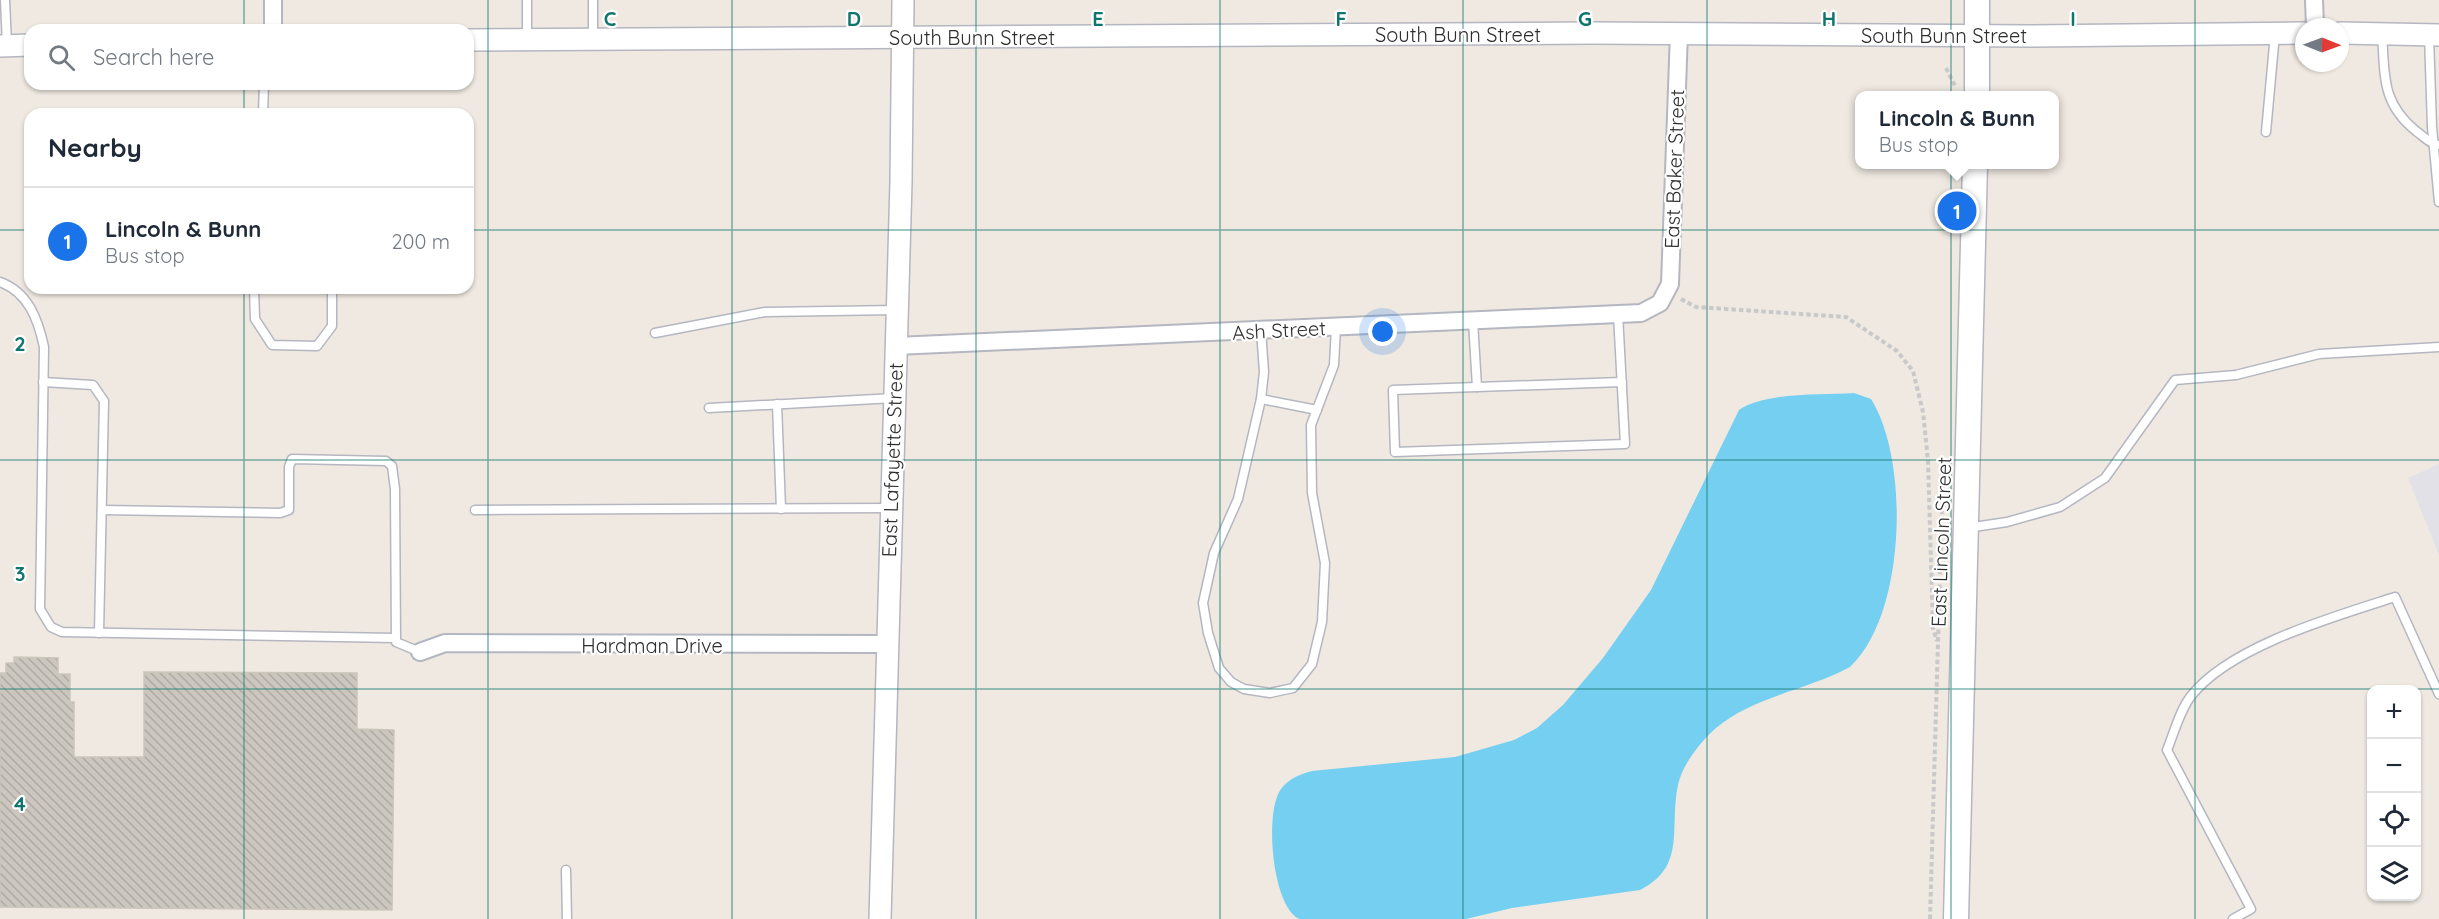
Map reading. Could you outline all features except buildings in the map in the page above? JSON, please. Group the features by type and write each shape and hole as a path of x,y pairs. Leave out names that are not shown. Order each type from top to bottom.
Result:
{"main road":[{"path":"1977,0 1977,91"},
{"name":"East Lincoln Street","path":"1956,919 1975,169"}],"street":[{"path":"273,0 273,24"},
{"name":"East Lafayette Street","path":"880,919 903,0"},
{"path":"2314,0 2315,18"},
{"name":"South Bunn Street","path":"474,40 1679,32 2295,33"},
{"name":"East Baker Street","path":"1664,298 1671,271 1679,32"},
{"path":"2349,33 2434,34"},
{"path":"3,46 24,45"},
{"name":"Ash Street","path":"896,346 1641,313 1664,298"},
{"name":"Hardman Drive","path":"420,652 445,643 886,644"}],"lane":[{"path":"3,46 5,0"},
{"path":"527,0 527,40"},
{"path":"593,0 593,40"},
{"path":"2266,132 2275,33"},
{"path":"2382,34 2387,91 2392,106 2397,115 2436,144"},
{"path":"2434,34 2439,202"},
{"path":"263,108 264,90"},
{"path":"0,282 14,287 28,303 40,326 44,347 40,609 51,627 62,632 395,638"},
{"path":"254,294 255,319 272,345 318,346 332,326 332,294"},
{"path":"654,333 765,312 897,310"},
{"path":"1618,314 1622,382 1624,444 1395,452 1393,390 1622,382"},
{"path":"1473,321 1477,387"},
{"path":"1261,330 1264,372 1261,399 1238,499 1214,553 1203,603 1208,633 1219,668 1230,682 1244,689 1270,693 1293,687 1312,664 1322,622 1326,589 1325,563 1312,493 1311,425 1334,365 1336,327"},
{"path":"1966,528 2007,522 2060,507 2105,478 2175,380 2236,375 2319,354 2439,347"},
{"path":"43,382 93,385 104,401 99,633"},
{"path":"709,408 894,398"},
{"path":"1261,399 1317,410"},
{"path":"777,404 781,509"},
{"path":"102,510 280,513 289,510 289,467 292,459 386,461 392,466 394,489 395,638 396,642 420,652"},
{"path":"475,510 890,508"},
{"path":"2233,919 2251,909 2167,750 2191,696 2220,670 2268,643 2302,627 2395,597 2439,694"},
{"path":"566,870 567,919"}],"path":[{"path":"1946,68 1955,86 1954,91"},
{"path":"1664,298 1695,307 1846,317 1897,351 1912,371 1923,412 1928,461 1933,628 1938,645"},
{"name":"East Lincoln Street","path":"1930,919 1944,457"}],"shaded area":[{"path":"2439,464 2439,555 2408,478"}],"water":[{"path":"1854,393 1871,399 1884,426 1892,460 1896,497 1896,537 1892,576 1882,612 1869,643 1850,667 1747,708 1716,728 1698,746 1680,777 1670,858 1655,881 1640,890 1512,908 1466,919 1299,919 1290,911 1282,896 1277,878 1272,837 1276,801 1287,782 1312,771 1455,757 1514,740 1537,728 1563,705 1603,658 1651,590 1739,410 1750,404 1778,397"}],"place":[{"name":"Lincoln & Bunn","path":"1957,211"}]}
